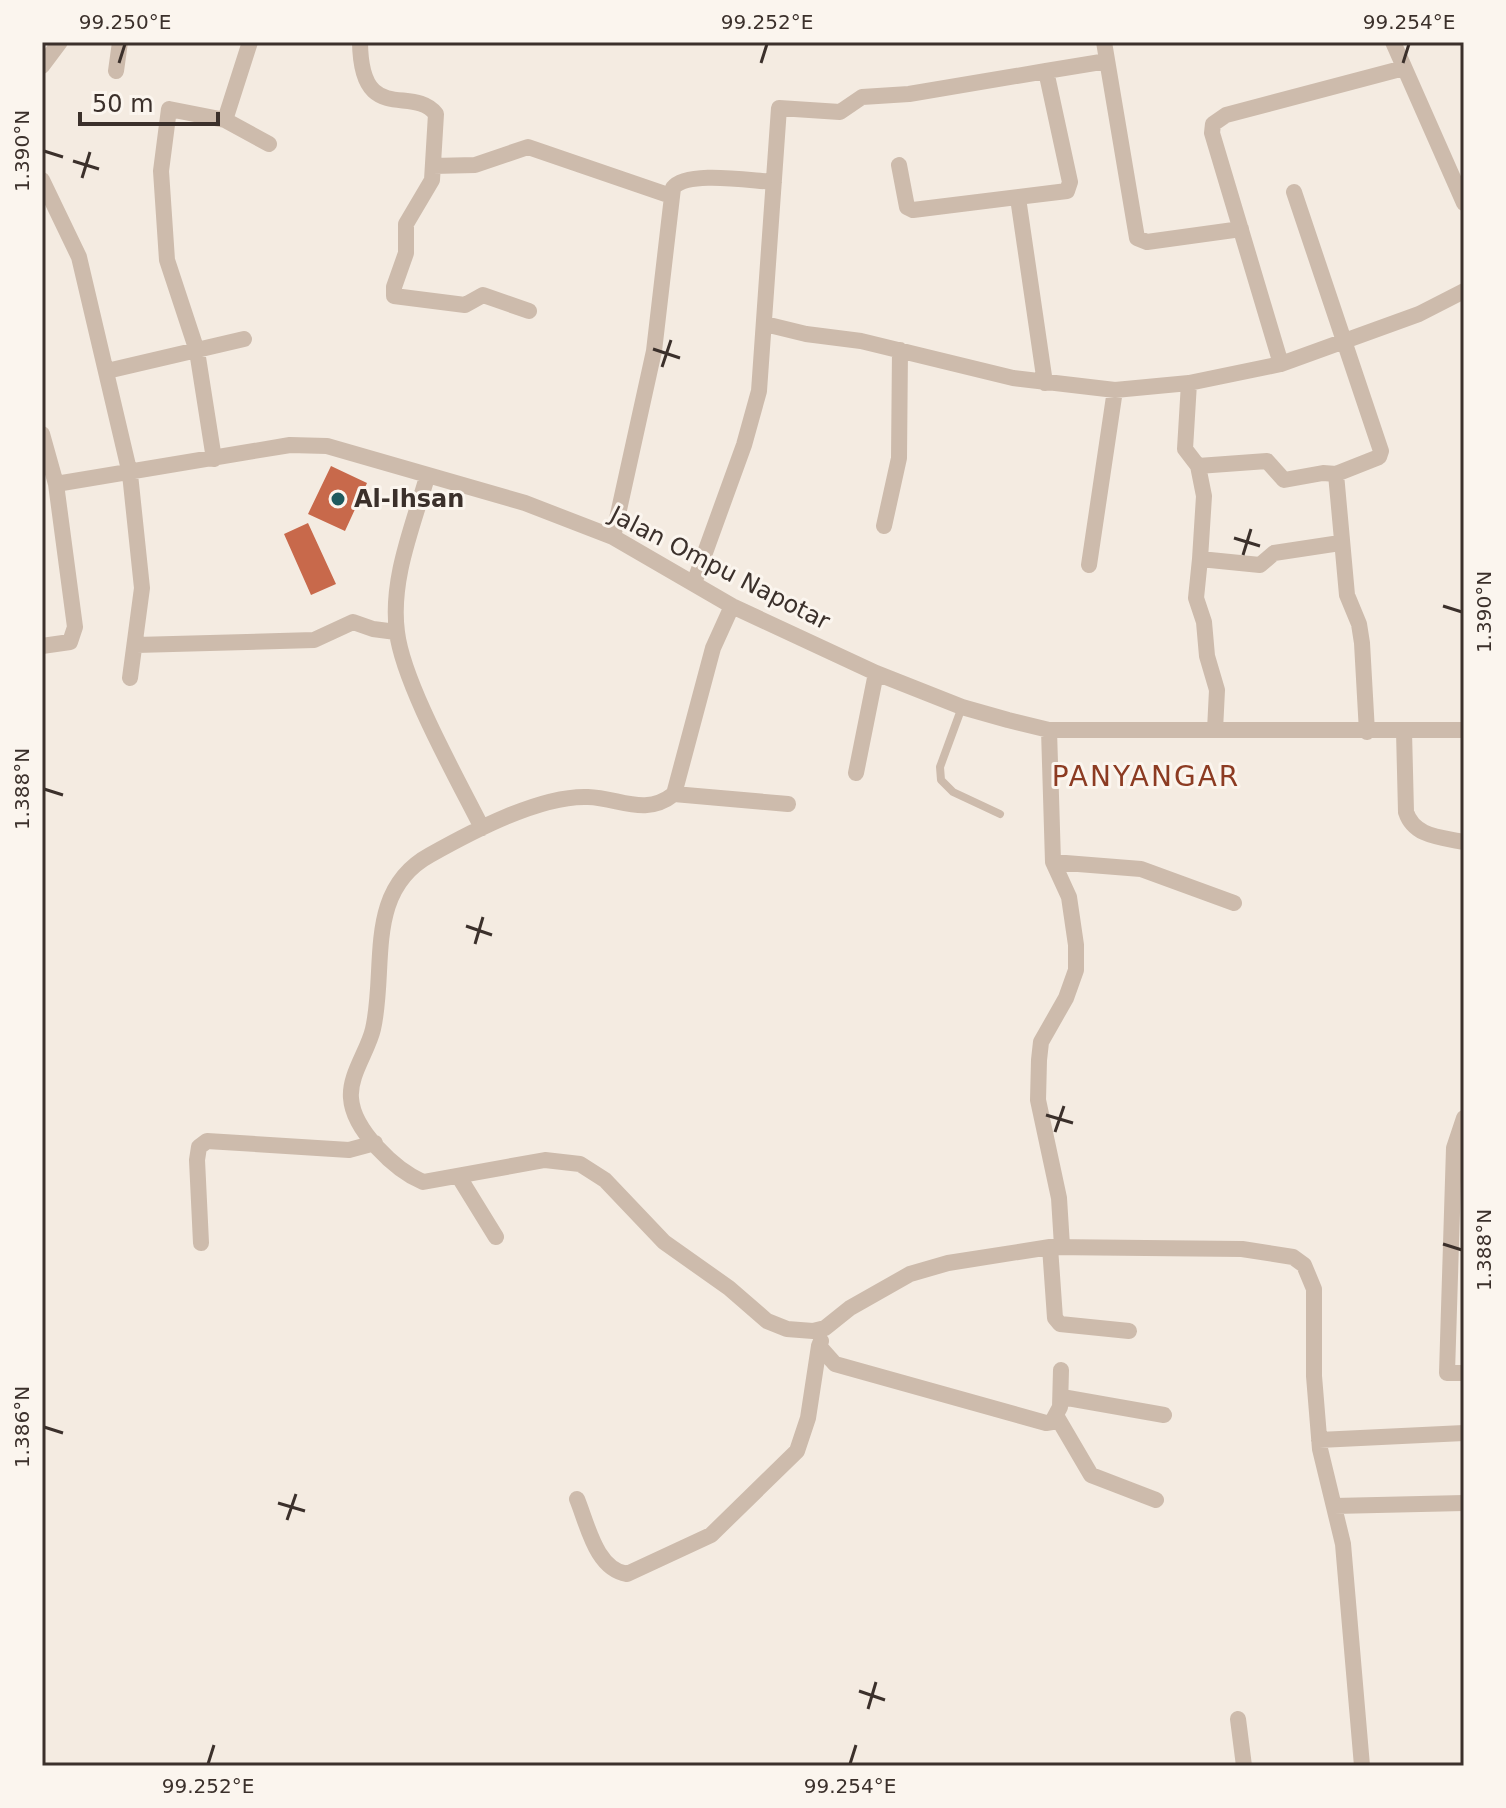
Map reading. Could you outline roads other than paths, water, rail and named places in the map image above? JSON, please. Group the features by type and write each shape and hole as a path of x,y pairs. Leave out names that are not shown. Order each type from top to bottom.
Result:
{"street":[{"path":"42,66 60,42"},
{"path":"116,71 120,42"},
{"path":"225,120 250,42"},
{"path":"360,42 365,72 376,93 392,101 424,104 436,114 428,191 406,224 406,253 393,290 394,296 465,305 484,295 529,311"},
{"path":"1104,42 1137,238 1147,242 1241,229"},
{"path":"1393,42 1464,203"},
{"path":"694,583 759,391 781,107 840,112 862,97 909,94 1107,61"},
{"path":"1281,364 1212,133 1216,119 1404,68"},
{"path":"899,165 910,209 1060,193 1070,186 1046,71"},
{"path":"214,459 197,351 167,260 163,150 170,107 225,120 269,144"},
{"path":"433,166 475,165 528,147 671,196"},
{"path":"613,537 654,351 667,261 671,196 679,181 692,178 774,182"},
{"path":"42,180 79,257 130,474 142,588 130,678"},
{"path":"1198,466 1267,461 1284,480 1323,473 1336,474 1381,454 1294,192"},
{"path":"1018,198 1045,383"},
{"path":"765,324 1045,383 1115,390 1189,383 1281,364 1419,314 1464,291"},
{"path":"107,371 244,339"},
{"path":"884,526 899,458 900,350"},
{"path":"1189,383 1185,449 1198,466 1204,496 1196,598 1204,622 1207,656 1217,690 1215,730"},
{"path":"1089,565 1115,390"},
{"path":"42,434 56,484 75,627 70,642 42,646"},
{"name":"Jalan Ompu Napotar","path":"56,484 310,444 525,503 613,537 732,606 876,673 962,707 1049,730 1464,730"},
{"path":"1336,474 1347,595 1359,624 1362,643 1367,732"},
{"path":"427,477 398,586 396,632 407,671 482,828"},
{"path":"1200,559 1260,565 1274,553 1340,543"},
{"path":"732,606 713,648 674,794 663,803 641,807 592,797 573,797 482,828 426,856 395,885 384,909 379,953 380,998 372,1035 350,1096 354,1113 375,1143 405,1175 423,1182 545,1160 580,1164 605,1180 649,1230 729,1288 767,1321 787,1329 825,1328"},
{"path":"136,645 286,643 319,639 353,622 396,632"},
{"path":"856,773 876,673"},
{"path":"1049,730 1053,862 1069,897 1076,945 1076,970 1066,998 1041,1042 1039,1060 1038,1100 1059,1198 1055,1318 1060,1324 1129,1331"},
{"path":"1404,731 1406,812 1409,822 1422,832 1464,842"},
{"path":"674,794 788,804"},
{"path":"1053,862 1115,864 1141,869 1234,903"},
{"path":"1464,1118 1454,1148 1458,1213 1447,1373 1464,1373"},
{"path":"201,1243 197,1160 199,1147 207,1141 349,1150 375,1143"},
{"path":"459,1177 496,1237"},
{"path":"577,1499 603,1562 614,1572 627,1574 711,1535 797,1451 808,1418 819,1346 825,1328 850,1308 910,1274 948,1263 1056,1247 1242,1249 1277,1253 1304,1265 1314,1289 1319,1440 1343,1544 1362,1766"},
{"path":"819,1346 828,1359 847,1368 1036,1421 1052,1422 1057,1417 1062,1397 1061,1370"},
{"path":"1062,1397 1164,1415"},
{"path":"1057,1417 1091,1475 1156,1500"},
{"path":"1319,1440 1464,1433"},
{"path":"1334,1506 1464,1503"},
{"path":"1238,1719 1244,1766"}],"lane":[{"path":"962,707 940,767 941,780 953,792 1000,814"}],"place":[{"name":"Al-Ihsan","path":"338,499"}],"district":[{"name":"PANYANGAR","path":"1146,776"}]}
